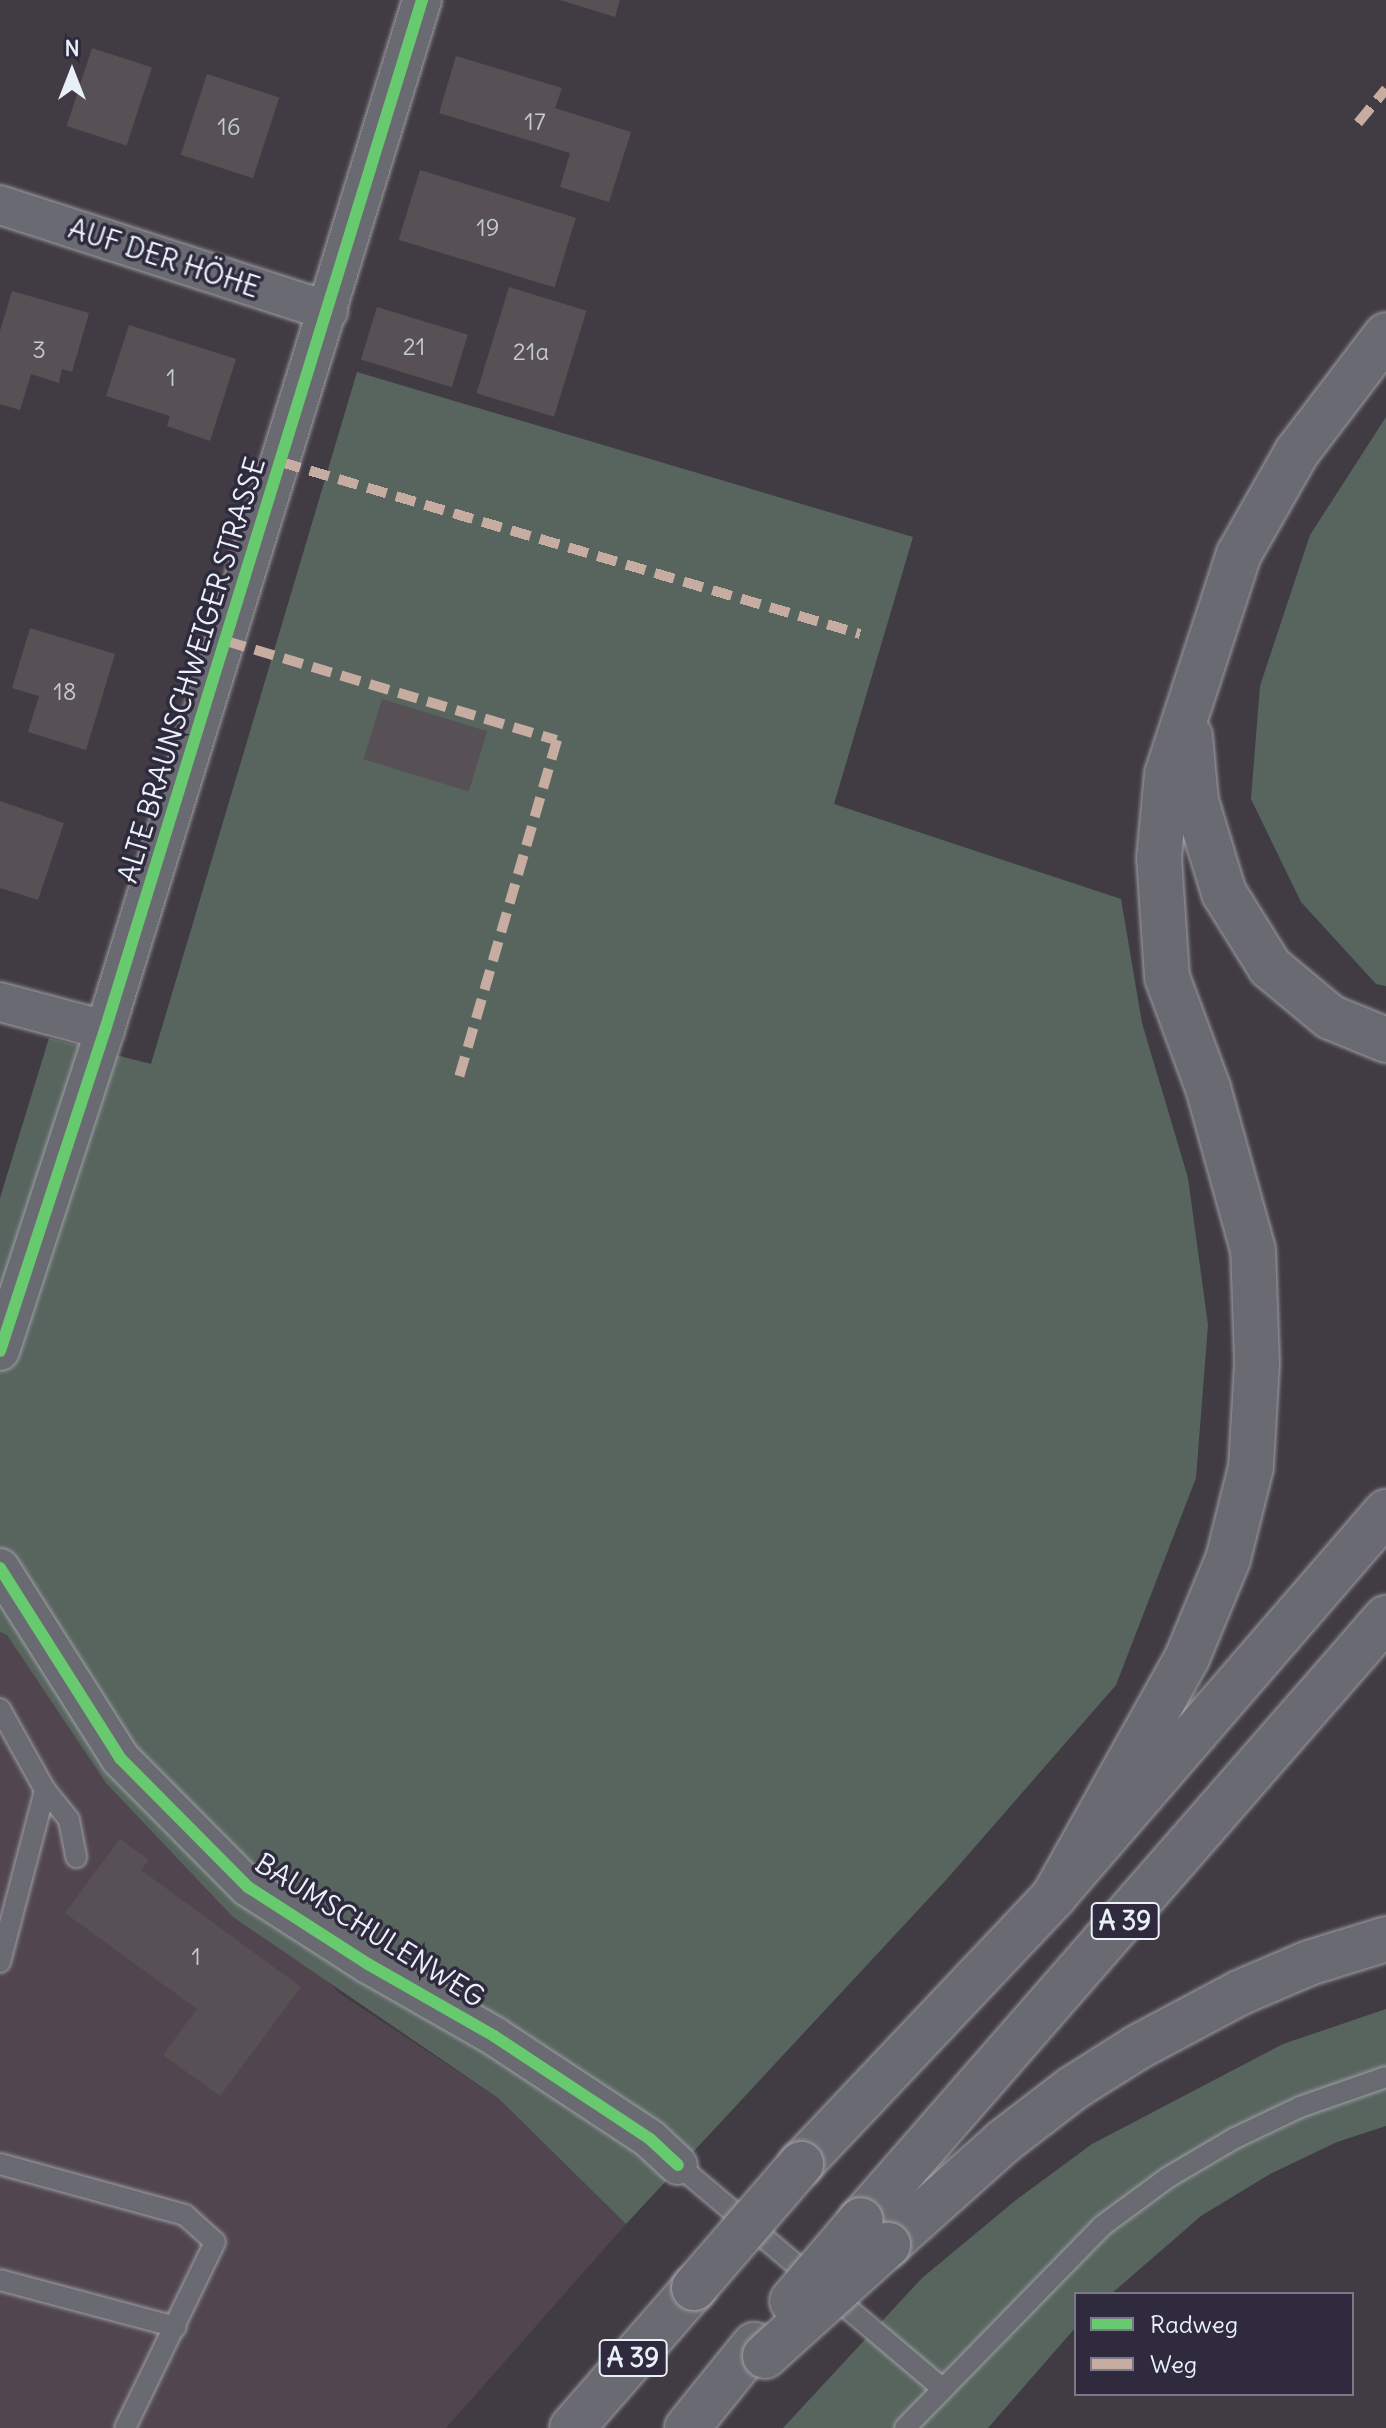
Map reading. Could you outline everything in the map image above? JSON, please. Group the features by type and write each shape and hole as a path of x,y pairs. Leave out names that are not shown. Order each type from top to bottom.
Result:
{"highway":[{"path":"1054,1896 1187,1658 1228,1559 1251,1467 1257,1362 1253,1250 1208,1088 1167,977 1159,858 1167,774 1239,554 1297,452 1386,335"},
{"path":"1187,706 1196,801 1224,893 1270,967 1330,1017 1386,1040"},
{"name":"A 39","path":"572,2428 801,2164 1054,1896 1386,1512"},
{"name":"A 39","path":"688,2427 874,2233 1386,1618"},
{"path":"874,2233 1073,2088 1138,2047 1239,1993 1309,1963 1386,1939"}],"street":[{"name":"ALTE BRAUNSCHWEIGER STRASSE","path":"0,1351 105,1030 422,0"},
{"name":"AUF DER HÖHE","path":"0,205 328,311"},
{"path":"0,1002 105,1030"},
{"name":"BAUMSCHULENWEG","path":"0,1571 120,1758 248,1887 368,1964 494,2036 650,2139 678,2165"}],"lane":[{"path":"0,1709 45,1790 69,1820 76,1857"},
{"path":"0,1962 45,1790"},
{"path":"905,2428 1102,2226 1167,2178 1235,2138 1300,2107 1386,2077"},
{"path":"0,2164 185,2215 215,2242 125,2428"},
{"path":"678,2165 942,2388"},
{"path":"0,2280 176,2327"}],"shaded area":[{"path":"357,372 913,537 834,804 1121,899 1142,1023 1188,1178 1208,1325 1196,1478 1116,1685 946,1880 626,2224 498,2098 233,1917 106,1783 7,1635 0,1632 0,1198 49,1038 151,1064"},
{"path":"1386,417 1386,986 1376,984 1301,902 1251,799 1260,686 1310,535"},
{"path":"0,1632 7,1635 339,1993 498,2098 626,2224 446,2428 0,2428"},
{"path":"1386,2009 1386,2126 1337,2142 1270,2174 1201,2216 1113,2292 1074,2292 1074,2329 988,2428 783,2428 922,2278 1016,2200 1092,2144 1283,2044"}],"building":[{"path":"560,0 620,0 615,17"},
{"path":"92,48 152,67 127,145 67,126"},
{"path":"456,56 562,88 555,108 631,132 609,202 560,187 570,153 439,113"},
{"path":"207,74 279,97 253,178 181,155"},
{"path":"420,170 576,218 555,287 399,240"},
{"path":"509,287 586,311 554,417 477,393"},
{"path":"12,291 89,313 72,372 62,369 59,383 31,374 20,410 0,404 0,331"},
{"path":"377,307 468,335 452,387 361,360"},
{"path":"129,325 236,359 210,441 167,426 170,416 106,396"},
{"path":"30,628 115,654 86,750 28,732 39,696 12,688"},
{"path":"382,699 487,731 469,791 364,759"},
{"path":"0,801 64,823 38,900 0,888"},
{"path":"120,1839 149,1860 141,1870 301,1987 220,2096 163,2055 197,2009 65,1913"}],"marked path":[{"path":"1358,123 1386,89"},
{"path":"281,462 860,634"},
{"path":"226,641 557,740 459,1077"}],"cycle path":[{"path":"0,1351 105,1030 422,0"},
{"path":"0,1568 120,1758 248,1887 368,1964 494,2036 650,2139 678,2165"}]}
